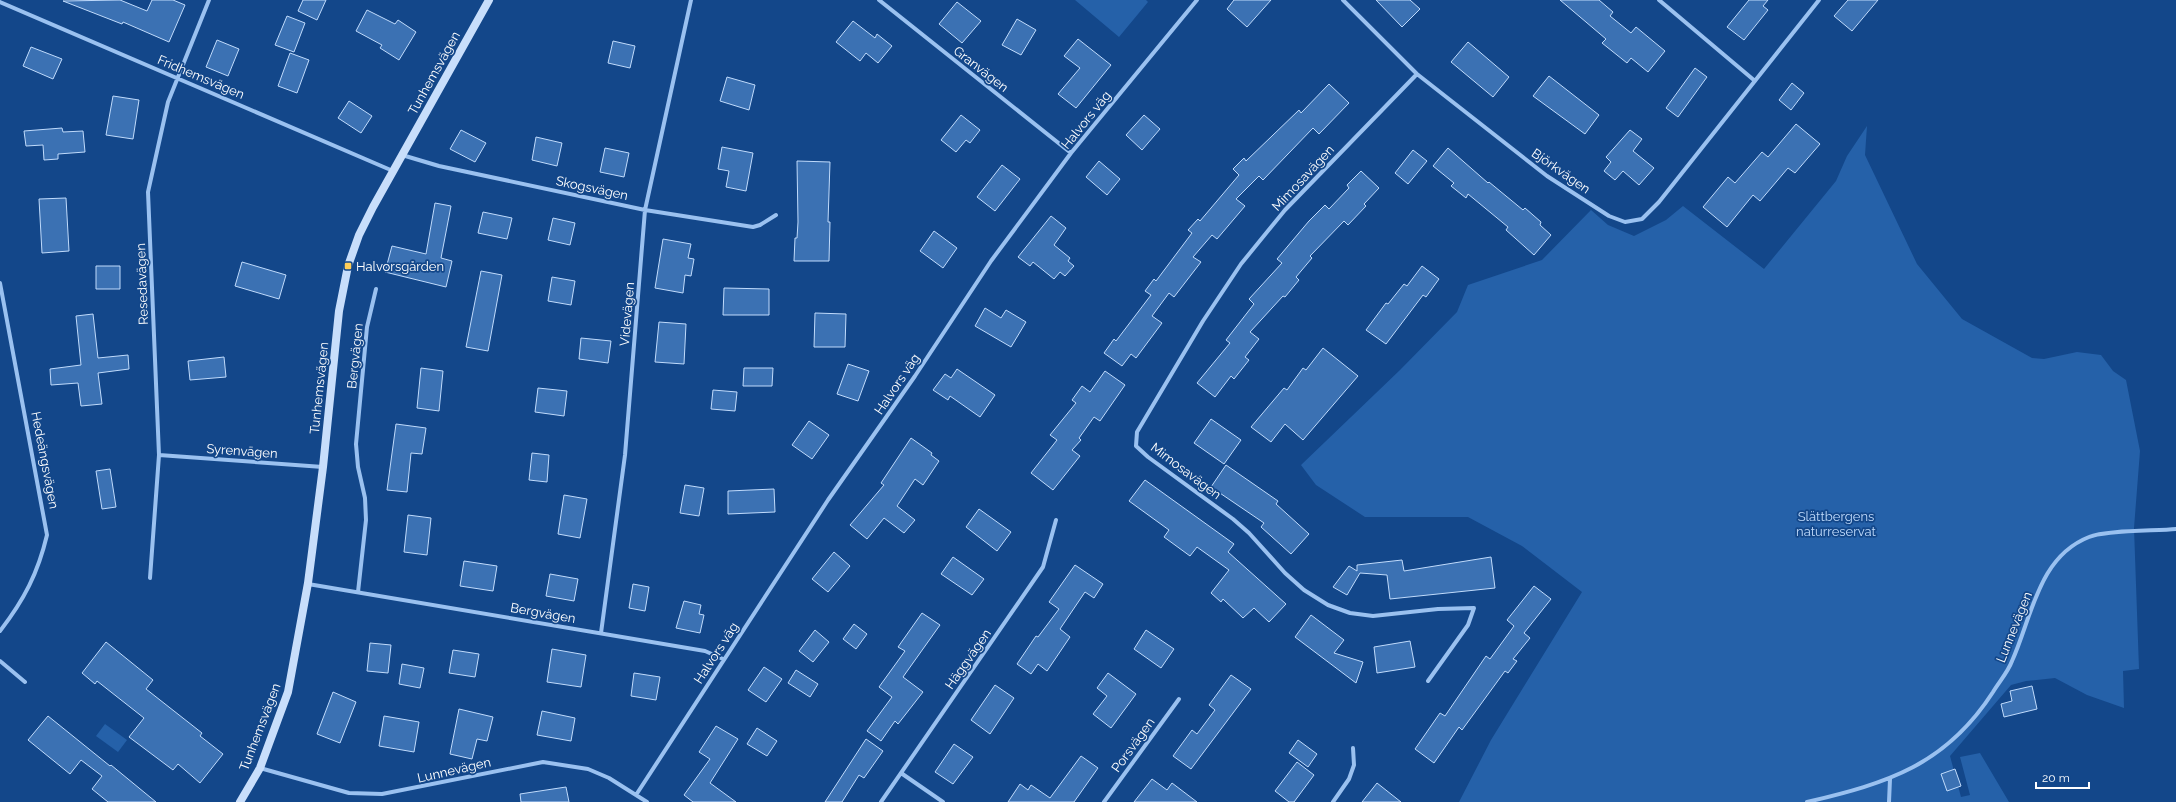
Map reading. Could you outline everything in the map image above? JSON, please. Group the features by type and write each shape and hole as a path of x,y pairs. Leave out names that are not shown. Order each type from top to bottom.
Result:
{"street":[{"name":"Resedavägen","path":"150,578 159,455 148,192 168,102 209,0"},
{"name":"Tunhemsvägen","path":"240,802 260,768 288,692 308,583 323,467 339,311 348,266 359,235 489,0"},
{"name":"Videvägen","path":"601,633 625,455 645,210 691,0"},
{"name":"Granvägen","path":"879,0 1071,153"},
{"name":"Halvors väg","path":"636,795 828,500 915,376 991,260 1071,153 1197,0"},
{"name":"Björkvägen","path":"1343,0 1417,74 1547,176 1609,216 1625,222 1642,220 1659,202 1819,0"},
{"path":"1659,0 1755,81"},
{"name":"Fridhemsvägen","path":"0,2 394,171"},
{"name":"Mimosavägen","path":"1417,74 1285,210 1241,264 1203,321 1137,432 1136,446 1148,457 1233,519 1249,533 1285,574 1304,590 1328,605 1350,613 1373,616 1438,609 1474,608 1468,625 1428,681"},
{"name":"Skogsvägen","path":"402,155 439,166 645,210 753,227 760,225 776,215"},
{"name":"Hedeängsvägen","path":"0,283 47,535 42,558 31,585 15,613 0,631"},
{"name":"Bergvägen","path":"358,592 366,520 365,498 358,467 356,444 367,327 376,289"},
{"name":"Syrenvägen","path":"159,455 323,467"},
{"name":"Häggvägen","path":"882,802 1043,567 1056,520"},
{"name":"Lunnevägen","path":"1807,802 1845,793 1890,779 1928,760 1953,741 1983,707 2012,662 2046,576 2057,559 2073,546 2090,536 2176,530"},
{"name":"Bergvägen","path":"308,583 705,651 724,660"},
{"path":"0,661 25,682"},
{"name":"Porsvägen","path":"1104,802 1179,699"},
{"path":"1334,802 1349,779 1354,765 1353,748"},
{"name":"Lunnevägen","path":"260,768 348,793 376,795 407,791 514,766 543,762 588,769 646,802"},
{"path":"902,773 943,802"},
{"path":"1889,802 1890,779"}],"green space":[{"path":"1075,0 1146,0 1148,2 1119,37"},
{"name":"Slättbergens naturreservat","path":"1867,126 1865,155 1917,264 1962,319 2032,358 2044,359 2077,352 2101,355 2113,371 2126,380 2140,451 2134,528 2139,669 2123,671 2124,708 2087,695 2055,678 2026,681 2011,685 1950,756 1961,797 1970,795 1960,757 1980,753 2009,802 1459,802 1491,740 1582,592 1522,546 1468,517 1365,517 1316,485 1301,465 1400,370 1457,312 1468,285 1542,260 1591,210 1608,225 1634,236 1666,220 1683,206 1764,269 1836,181 1847,156"},
{"path":"105,724 127,740 118,752 96,736"}],"building":[{"path":"120,0 147,11 152,0 173,0 185,5 169,42 123,22 122,24 63,1"},
{"path":"303,0 326,0 317,20 298,11"},
{"path":"1234,0 1271,0 1247,27 1227,9"},
{"path":"1376,0 1410,0 1420,9 1402,27"},
{"path":"1560,0 1599,0 1613,12 1610,16 1631,33 1636,27 1665,51 1648,72 1631,58 1627,63 1602,43 1606,39"},
{"path":"1749,0 1768,0 1763,6 1768,10 1744,40 1727,27"},
{"path":"1848,0 1878,0 1852,31 1834,16"},
{"path":"957,2 981,21 962,43 939,24"},
{"path":"367,10 395,24 398,20 416,32 399,60 380,48 382,45 356,31"},
{"path":"287,16 305,23 294,52 275,45"},
{"path":"1017,19 1036,30 1021,55 1002,45"},
{"path":"853,21 875,38 877,34 892,46 878,63 866,53 860,61 836,42"},
{"path":"1078,39 1111,65 1076,108 1058,94 1080,68 1064,56"},
{"path":"217,40 239,49 228,76 206,67"},
{"path":"613,41 635,46 630,68 608,63"},
{"path":"1468,42 1509,77 1493,97 1451,62"},
{"path":"31,47 62,59 53,79 23,66"},
{"path":"290,53 309,60 297,93 278,86"},
{"path":"1695,68 1707,77 1678,117 1666,108"},
{"path":"1549,76 1599,115 1585,134 1533,96"},
{"path":"727,77 755,85 749,110 720,101"},
{"path":"1792,83 1804,93 1791,110 1779,100"},
{"path":"1329,84 1349,103 1319,134 1313,128 1263,180 1259,176 1236,199 1245,206 1217,239 1212,235 1193,257 1201,262 1174,297 1169,293 1152,316 1162,323 1136,358 1131,354 1122,366 1104,353 1114,339 1116,341 1151,295 1145,291 1154,279 1156,281 1192,233 1188,230 1198,219 1200,221 1239,175 1233,169 1244,158 1246,161 1299,110 1301,113"},
{"path":"113,96 139,100 133,139 106,135"},
{"path":"349,101 372,116 361,133 338,118"},
{"path":"961,115 980,130 970,143 966,140 956,152 941,140"},
{"path":"1144,115 1160,129 1142,150 1126,135"},
{"path":"1796,124 1820,144 1795,173 1788,168 1760,201 1753,195 1727,227 1703,207 1728,177 1735,183 1762,152 1768,157"},
{"path":"62,128 63,132 83,131 85,152 58,154 58,159 44,160 43,145 26,146 24,131"},
{"path":"461,130 486,143 475,162 450,149"},
{"path":"1630,130 1642,139 1633,151 1654,168 1639,185 1623,171 1615,180 1604,171 1611,162 1606,157"},
{"path":"536,137 562,143 557,166 532,160"},
{"path":"722,147 753,153 746,191 726,187 729,171 718,169"},
{"path":"605,148 629,153 624,177 600,172"},
{"path":"1448,148 1488,183 1489,182 1523,210 1525,208 1541,222 1540,225 1551,235 1534,255 1506,230 1508,227 1468,194 1466,198 1451,186 1454,183 1433,166"},
{"path":"1413,150 1427,161 1408,184 1395,173"},
{"path":"797,161 830,162 828,222 830,222 829,261 794,261 795,238 797,238 798,222"},
{"path":"1099,161 1120,179 1107,195 1086,177"},
{"path":"1002,165 1020,179 995,211 977,197"},
{"path":"1361,171 1379,188 1364,204 1366,206 1348,225 1344,221 1310,256 1312,258 1296,277 1299,280 1285,297 1283,296 1250,332 1259,339 1245,357 1249,360 1234,379 1231,376 1215,397 1197,383 1230,343 1226,340 1254,304 1249,299 1282,263 1277,259 1309,221 1325,205 1329,209 1349,188 1347,185"},
{"path":"66,198 69,251 42,253 39,199"},
{"path":"435,203 451,206 441,258 452,261 446,287 385,272 392,246 426,254"},
{"path":"483,212 512,218 507,239 478,233"},
{"path":"1051,216 1066,228 1054,245 1070,258 1068,261 1074,266 1065,276 1060,272 1054,279 1033,262 1030,266 1018,257"},
{"path":"553,218 575,223 570,245 548,240"},
{"path":"934,231 957,248 943,268 920,251"},
{"path":"663,239 691,244 688,258 694,259 691,276 685,275 683,293 655,288"},
{"path":"242,262 286,275 279,299 235,286"},
{"path":"96,266 120,266 120,289 96,289"},
{"path":"1422,266 1439,279 1426,297 1423,295 1386,344 1366,330 1386,303 1388,304 1404,284 1407,286"},
{"path":"481,271 502,275 488,351 466,347"},
{"path":"552,277 575,281 571,305 548,301"},
{"path":"724,288 769,289 769,315 723,315"},
{"path":"985,308 1001,318 1006,310 1026,322 1011,347 975,326"},
{"path":"815,313 846,314 845,347 814,347"},
{"path":"93,314 98,358 128,355 129,369 98,373 102,404 81,406 78,383 51,385 50,369 81,365 76,316"},
{"path":"659,322 686,324 684,364 655,362"},
{"path":"581,338 611,341 608,363 579,359"},
{"path":"1323,348 1358,376 1303,440 1285,424 1271,442 1251,427 1284,388 1287,390 1303,368 1306,370"},
{"path":"224,357 226,377 190,380 188,361"},
{"path":"848,364 869,371 858,401 837,394"},
{"path":"421,368 443,371 439,411 417,408"},
{"path":"744,368 773,368 772,386 743,386"},
{"path":"957,369 995,395 980,417 950,396 948,400 933,390 945,374 951,378"},
{"path":"1105,371 1125,385 1100,421 1094,417 1079,438 1081,440 1072,450 1080,456 1053,490 1031,473 1057,440 1050,435 1076,403 1072,400 1082,386 1090,392"},
{"path":"538,388 567,391 564,416 535,412"},
{"path":"713,390 737,392 735,411 711,409"},
{"path":"1211,419 1241,440 1224,464 1194,443"},
{"path":"809,421 829,435 812,459 792,445"},
{"path":"396,424 426,428 422,454 411,453 407,492 387,490"},
{"path":"911,438 932,453 931,455 939,461 923,485 915,479 897,506 915,520 904,533 884,518 867,539 850,525 884,485 881,483"},
{"path":"532,453 549,455 547,482 529,480"},
{"path":"1226,465 1278,501 1276,504 1309,534 1291,554 1261,527 1264,523 1211,487"},
{"path":"110,469 116,507 102,509 96,471"},
{"path":"1145,480 1234,544 1228,552 1286,604 1269,622 1254,608 1243,618 1223,599 1221,602 1211,593 1229,570 1197,547 1190,556 1164,537 1169,530 1129,501"},
{"path":"685,485 704,488 699,516 680,513"},
{"path":"774,489 775,512 728,514 728,491"},
{"path":"564,495 587,499 580,538 558,534"},
{"path":"979,509 1011,532 997,551 966,527"},
{"path":"408,515 431,518 427,555 404,552"},
{"path":"834,552 850,566 828,592 812,579"},
{"path":"953,557 984,579 972,595 941,574"},
{"path":"1491,557 1495,588 1390,599 1387,575 1360,573 1347,595 1333,587 1349,566 1357,571 1357,565 1402,560 1404,571"},
{"path":"464,561 497,566 493,591 460,586"},
{"path":"1075,565 1103,584 1094,598 1085,592 1060,629 1070,637 1047,671 1038,664 1031,674 1017,664 1036,636 1038,637 1059,609 1049,602"},
{"path":"550,574 578,579 574,601 546,596"},
{"path":"633,584 649,587 645,611 629,608"},
{"path":"1534,586 1551,599 1524,633 1530,638 1513,659 1517,661 1508,673 1505,671 1462,730 1459,727 1434,763 1415,749 1440,713 1445,716 1486,656 1490,659 1514,626 1507,620"},
{"path":"684,601 701,605 699,614 704,615 700,633 676,628"},
{"path":"922,613 940,625 903,677 923,692 898,724 895,721 881,741 867,731 892,697 879,687 905,651 898,647"},
{"path":"1311,615 1344,640 1334,653 1363,662 1356,683 1295,637"},
{"path":"854,624 867,634 856,649 843,639"},
{"path":"815,630 829,642 813,662 799,651"},
{"path":"1146,630 1174,649 1161,668 1134,649"},
{"path":"1410,641 1415,667 1377,673 1374,647"},
{"path":"106,642 153,680 146,689 202,733 200,736 223,754 200,783 178,764 173,770 129,737 144,718 97,681 95,684 82,673"},
{"path":"370,643 391,645 388,673 367,671"},
{"path":"552,649 586,655 581,687 547,682"},
{"path":"453,650 479,654 475,677 449,673"},
{"path":"402,664 424,668 420,688 399,684"},
{"path":"764,667 782,679 766,702 748,690"},
{"path":"796,670 818,684 810,697 788,683"},
{"path":"634,673 660,677 656,700 631,696"},
{"path":"1108,673 1136,694 1111,728 1093,714 1107,696 1097,688"},
{"path":"1231,675 1251,689 1191,769 1173,756 1192,730 1197,734 1215,710 1209,705"},
{"path":"995,685 1014,698 990,734 971,720"},
{"path":"2032,686 2037,709 2004,717 2001,704 2012,701 2010,691"},
{"path":"333,692 356,702 340,743 317,734"},
{"path":"459,709 493,717 487,741 477,739 472,759 450,754"},
{"path":"542,711 575,718 571,741 537,735"},
{"path":"48,716 156,802 108,802 92,789 102,776 81,760 70,774 28,740"},
{"path":"384,716 419,722 414,752 379,746"},
{"path":"716,726 738,739 710,783 736,802 693,802 684,795 710,759 699,752"},
{"path":"757,728 777,741 767,756 747,744"},
{"path":"866,739 883,751 864,778 859,775 842,802 825,802"},
{"path":"1298,740 1317,754 1308,767 1289,753"},
{"path":"954,744 973,757 953,784 935,772"},
{"path":"1081,756 1098,768 1074,802 1008,802 1020,784 1028,790 1031,785 1050,798"},
{"path":"1297,762 1314,775 1294,802 1289,802 1275,791"},
{"path":"1955,769 1961,786 1947,791 1941,774"},
{"path":"1152,779 1167,790 1172,783 1197,802 1134,802"},
{"path":"1377,783 1401,802 1362,802"},
{"path":"566,787 569,802 521,802 520,794"}],"place":[{"name":"Halvorsgården","path":"348,266"}]}
